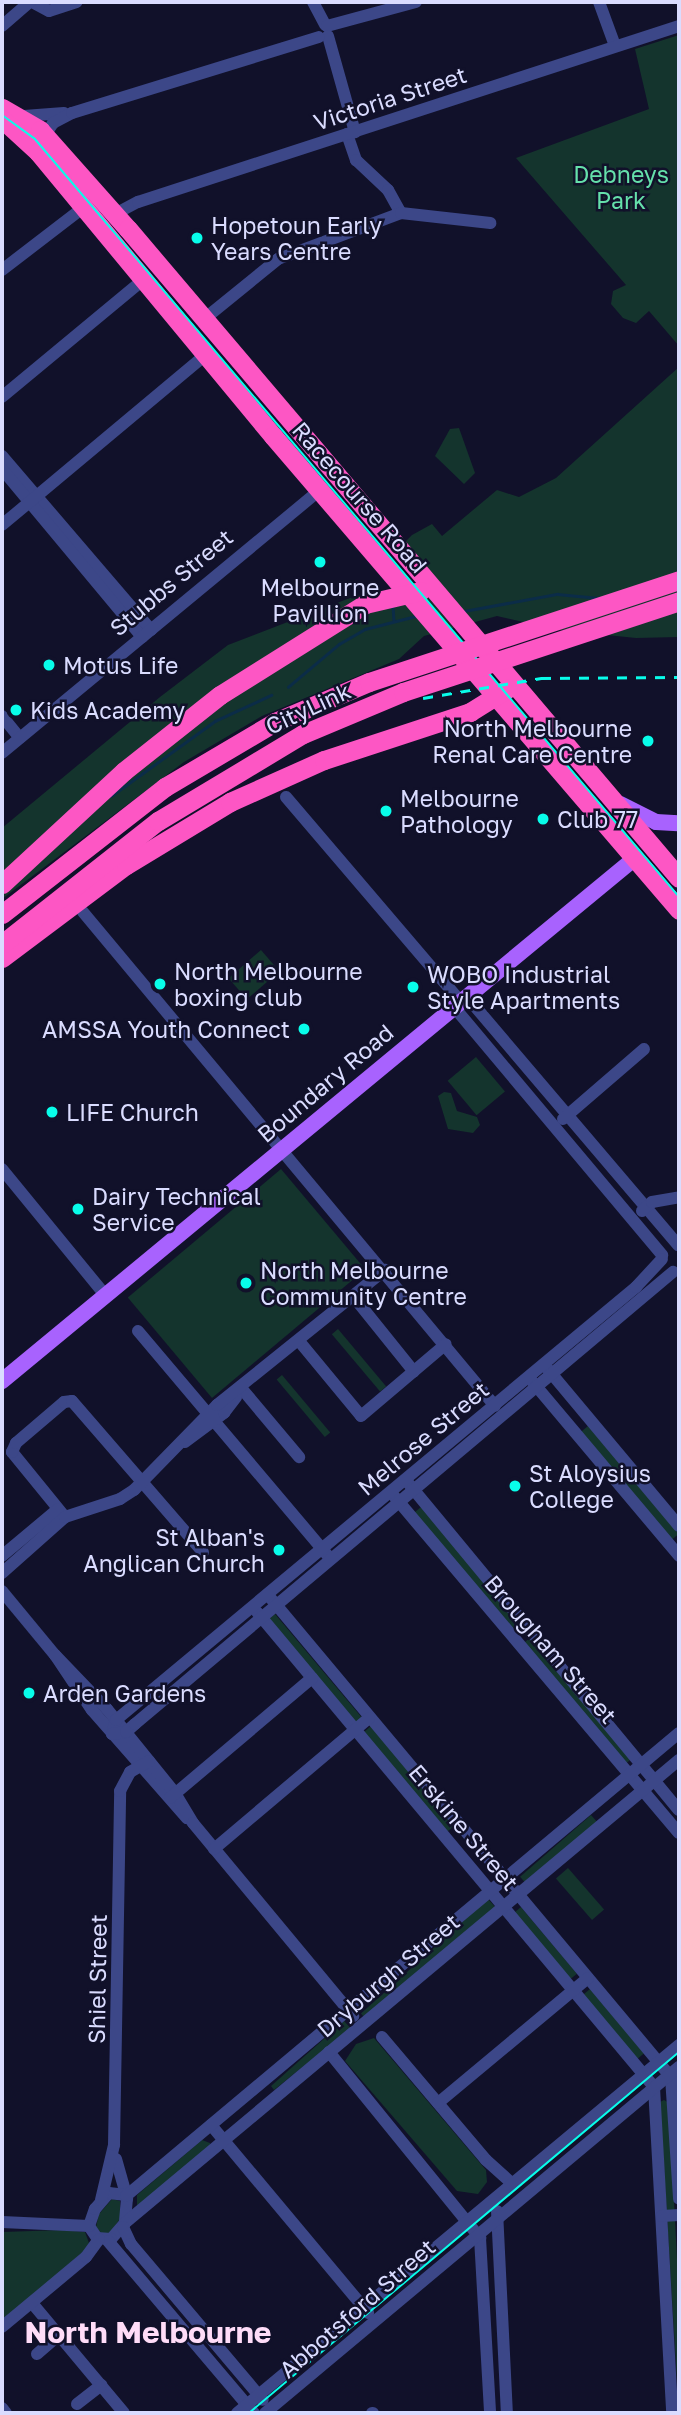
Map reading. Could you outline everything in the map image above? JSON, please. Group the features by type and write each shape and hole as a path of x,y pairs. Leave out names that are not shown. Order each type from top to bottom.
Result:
{"highway":[{"name":"Racecourse Road","path":"4,113 11,133 81,204 143,280 215,348 341,478 517,682 679,878"},
{"name":"Racecourse Road","path":"4,113 45,135 122,210 203,320 215,348 320,490 383,560 679,910"},
{"name":"Stubbs Street","path":"320,490 341,478"},
{"path":"375,597 387,576 383,560"},
{"name":"CityLink","path":"2,914 155,794 275,722 369,682 679,580"},
{"path":"2,884 124,772 220,695 375,597 412,594 443,596"},
{"name":"CityLink","path":"2,944 158,821 303,734 403,692 679,601"},
{"path":"2,958 117,872 230,802 324,760 466,713 517,682"},
{"path":"466,713 502,715 526,729"},
{"name":"Boundary Road","path":"635,858 651,845"}],"main road":[{"path":"612,799 652,821 678,822"},
{"name":"Boundary Road","path":"651,845 678,822"},
{"name":"Boundary Road","path":"2,1381 635,858"}],"street":[{"path":"2,26 32,2 49,11 72,4"},
{"path":"50,2 72,4"},
{"path":"45,135 53,123 72,113 416,2"},
{"path":"599,2 610,45"},
{"path":"314,5 331,57 356,160 388,190 401,213"},
{"name":"Victoria Street","path":"122,210 610,45 679,26"},
{"path":"4,113 35,118 72,113"},
{"path":"2,270 81,204"},
{"path":"203,320 278,259 401,213 490,223"},
{"path":"2,397 143,280"},
{"path":"2,525 215,348"},
{"path":"2,456 33,499 147,633"},
{"path":"2,469 33,499"},
{"name":"Stubbs Street","path":"2,753 320,490"},
{"path":"2,716 20,738"},
{"path":"286,797 461,1002 568,1115 679,1245"},
{"path":"83,912 385,1270 495,1406"},
{"path":"461,1002 555,1126 676,1272"},
{"path":"555,1126 645,1049"},
{"path":"2,1169 106,1296"},
{"path":"633,1219 647,1206 679,1197"},
{"name":"Melrose Street","path":"640,1291 668,1247 679,1245"},
{"path":"2,1556 61,1513 120,1499 241,1390 385,1270"},
{"name":"Melrose Street","path":"126,1732 261,1618 272,1600 531,1381 640,1291 676,1272"},
{"path":"353,1296 414,1372"},
{"path":"138,1331 326,1554"},
{"path":"299,1341 361,1416 446,1344"},
{"path":"547,1368 679,1526"},
{"path":"531,1381 679,1556"},
{"name":"Melrose Street","path":"453,1448 495,1406 531,1381"},
{"path":"241,1390 299,1457"},
{"path":"61,1513 12,1452 16,1443 64,1402 72,1401 143,1478 203,1552"},
{"name":"Brougham Street","path":"410,1484 679,1810"},
{"name":"Brougham Street","path":"395,1497 679,1833"},
{"path":"2,1573 61,1513"},
{"path":"2,1591 96,1705 112,1734 171,1797 361,2026"},
{"name":"Melrose Street","path":"116,1720 206,1643 253,1607 272,1600"},
{"name":"Erskine Street","path":"272,1600 658,2062 674,2071"},
{"name":"Erskine Street","path":"253,1607 654,2087"},
{"path":"517,1640 529,1630"},
{"path":"206,1643 217,1656"},
{"path":"171,1674 181,1686"},
{"path":"171,1797 312,1678"},
{"path":"96,1705 116,1720 126,1732 143,1765"},
{"path":"214,1849 369,1718"},
{"path":"112,1734 116,1720"},
{"path":"112,1734 126,1732"},
{"name":"Dryburgh Street","path":"126,2196 679,1733"},
{"name":"Dryburgh Street","path":"104,2240 679,1760"},
{"name":"Shiel Street","path":"89,2226 101,2200 114,2145 122,1784 143,1765"},
{"path":"655,1804 667,1794"},
{"path":"591,1806 604,1822"},
{"path":"447,1840 463,1826"},
{"path":"438,2103 588,1978"},
{"path":"382,2037 492,2166 513,2184"},
{"name":"Abbotsford Street","path":"270,2412 467,2220 679,2045"},
{"path":"329,2052 477,2234 490,2413"},
{"path":"674,2071 679,2199"},
{"name":"Abbotsford Street","path":"246,2410 258,2394 477,2234 674,2071"},
{"path":"261,2083 275,2097"},
{"path":"654,2087 662,2216 673,2324 672,2413"},
{"path":"239,2101 252,2118"},
{"path":"211,2125 369,2314"},
{"name":"Shiel Street","path":"114,2145 126,2196 124,2225"},
{"path":"101,2200 113,2192 126,2196"},
{"path":"491,2202 499,2216 507,2413"},
{"path":"662,2216 679,2215"},
{"path":"2,2222 89,2226 104,2240 246,2410"},
{"path":"124,2225 131,2244 258,2394 270,2412"},
{"path":"2,2328 104,2240"},
{"path":"32,2303 124,2413"},
{"path":"485,2323 502,2322"},
{"path":"37,2354 59,2335"},
{"path":"77,2404 101,2385"},
{"path":"2,2408 6,2413"}],"green space":[{"name":"Debneys Park","path":"679,35 679,346 649,311 636,323 623,318 611,304 613,291 626,285 516,158 649,109 635,49"},
{"path":"679,367 679,637 636,638 558,630 497,616 424,636 399,659 262,716 184,762 2,899 2,828 160,697 228,645 355,596 444,587 405,542 412,535 432,524 442,536 497,490 519,497 556,478"},
{"path":"459,428 475,473 464,484 435,456 450,429"},
{"path":"261,950 279,971 247,999 229,978"},
{"path":"476,1057 505,1091 477,1115 448,1081"},
{"path":"444,1092 451,1093 457,1111 477,1117 480,1125 473,1133 448,1129 438,1096"},
{"name":"North Melbourne Community Centre","path":"281,1169 365,1269 212,1398 128,1298"},
{"path":"338,1329 386,1386 380,1392 332,1334"},
{"path":"282,1375 330,1432 325,1437 277,1379"},
{"path":"588,1426 679,1534 672,1540 581,1432"},
{"path":"421,1507 523,1628 516,1634 414,1513"},
{"path":"275,1614 362,1718 356,1723 269,1619"},
{"path":"531,1637 633,1758 626,1764 524,1643"},
{"path":"371,1726 455,1826 447,1832 363,1732"},
{"path":"591,1815 597,1822 526,1883 520,1877"},
{"path":"568,1868 604,1910 592,1920 556,1878"},
{"path":"488,1899 496,1908 369,2022 361,2013"},
{"path":"521,1907 577,1974 569,1980 513,1913"},
{"path":"590,1989 644,2053 637,2059 583,1995"},
{"path":"344,2021 351,2028 274,2090 271,2086"},
{"path":"374,2038 486,2170 487,2182 478,2194 457,2191 345,2061 356,2044"},
{"path":"664,2100 669,2103 679,2298 679,2413 660,2102"},
{"path":"202,2140 210,2143 210,2148 137,2208 137,2195"},
{"path":"112,2199 120,2201 120,2219 110,2233 101,2233 96,2227 99,2214"},
{"path":"2,2232 85,2232 89,2243 84,2251 2,2322"}],"waterway":[{"path":"464,611 557,594 599,598"},
{"path":"393,606 394,620"},
{"path":"288,687 339,644 365,629 416,616"},
{"path":"111,796 215,721 271,695"},
{"path":"177,708 180,718"}],"tram line":[{"path":"2,115 34,138 679,897"},
{"path":"249,2413 679,2052"}],"railway":[{"path":"423,698 541,678 679,677"}],"place":[{"name":"Hopetoun Early Years Centre","path":"197,238"},
{"name":"Melbourne Pavillion","path":"320,562"},
{"name":"Motus Life","path":"49,665"},
{"name":"Kids Academy","path":"16,710"},
{"name":"North Melbourne Renal Care Centre","path":"648,741"},
{"name":"Melbourne Pathology","path":"386,811"},
{"name":"Club 77","path":"543,819"},
{"name":"North Melbourne boxing club","path":"160,984"},
{"name":"WOBO Industrial Style Apartments","path":"413,987"},
{"name":"AMSSA Youth Connect","path":"304,1029"},
{"name":"LIFE Church","path":"52,1112"},
{"name":"Dairy Technical Service","path":"78,1209"},
{"name":"North Melbourne Community Centre","path":"246,1283"},
{"name":"St Aloysius College","path":"515,1486"},
{"name":"St Alban's Anglican Church","path":"279,1550"},
{"name":"Arden Gardens","path":"29,1693"}],"district":[{"name":"North Melbourne","path":"148,2332"}]}
